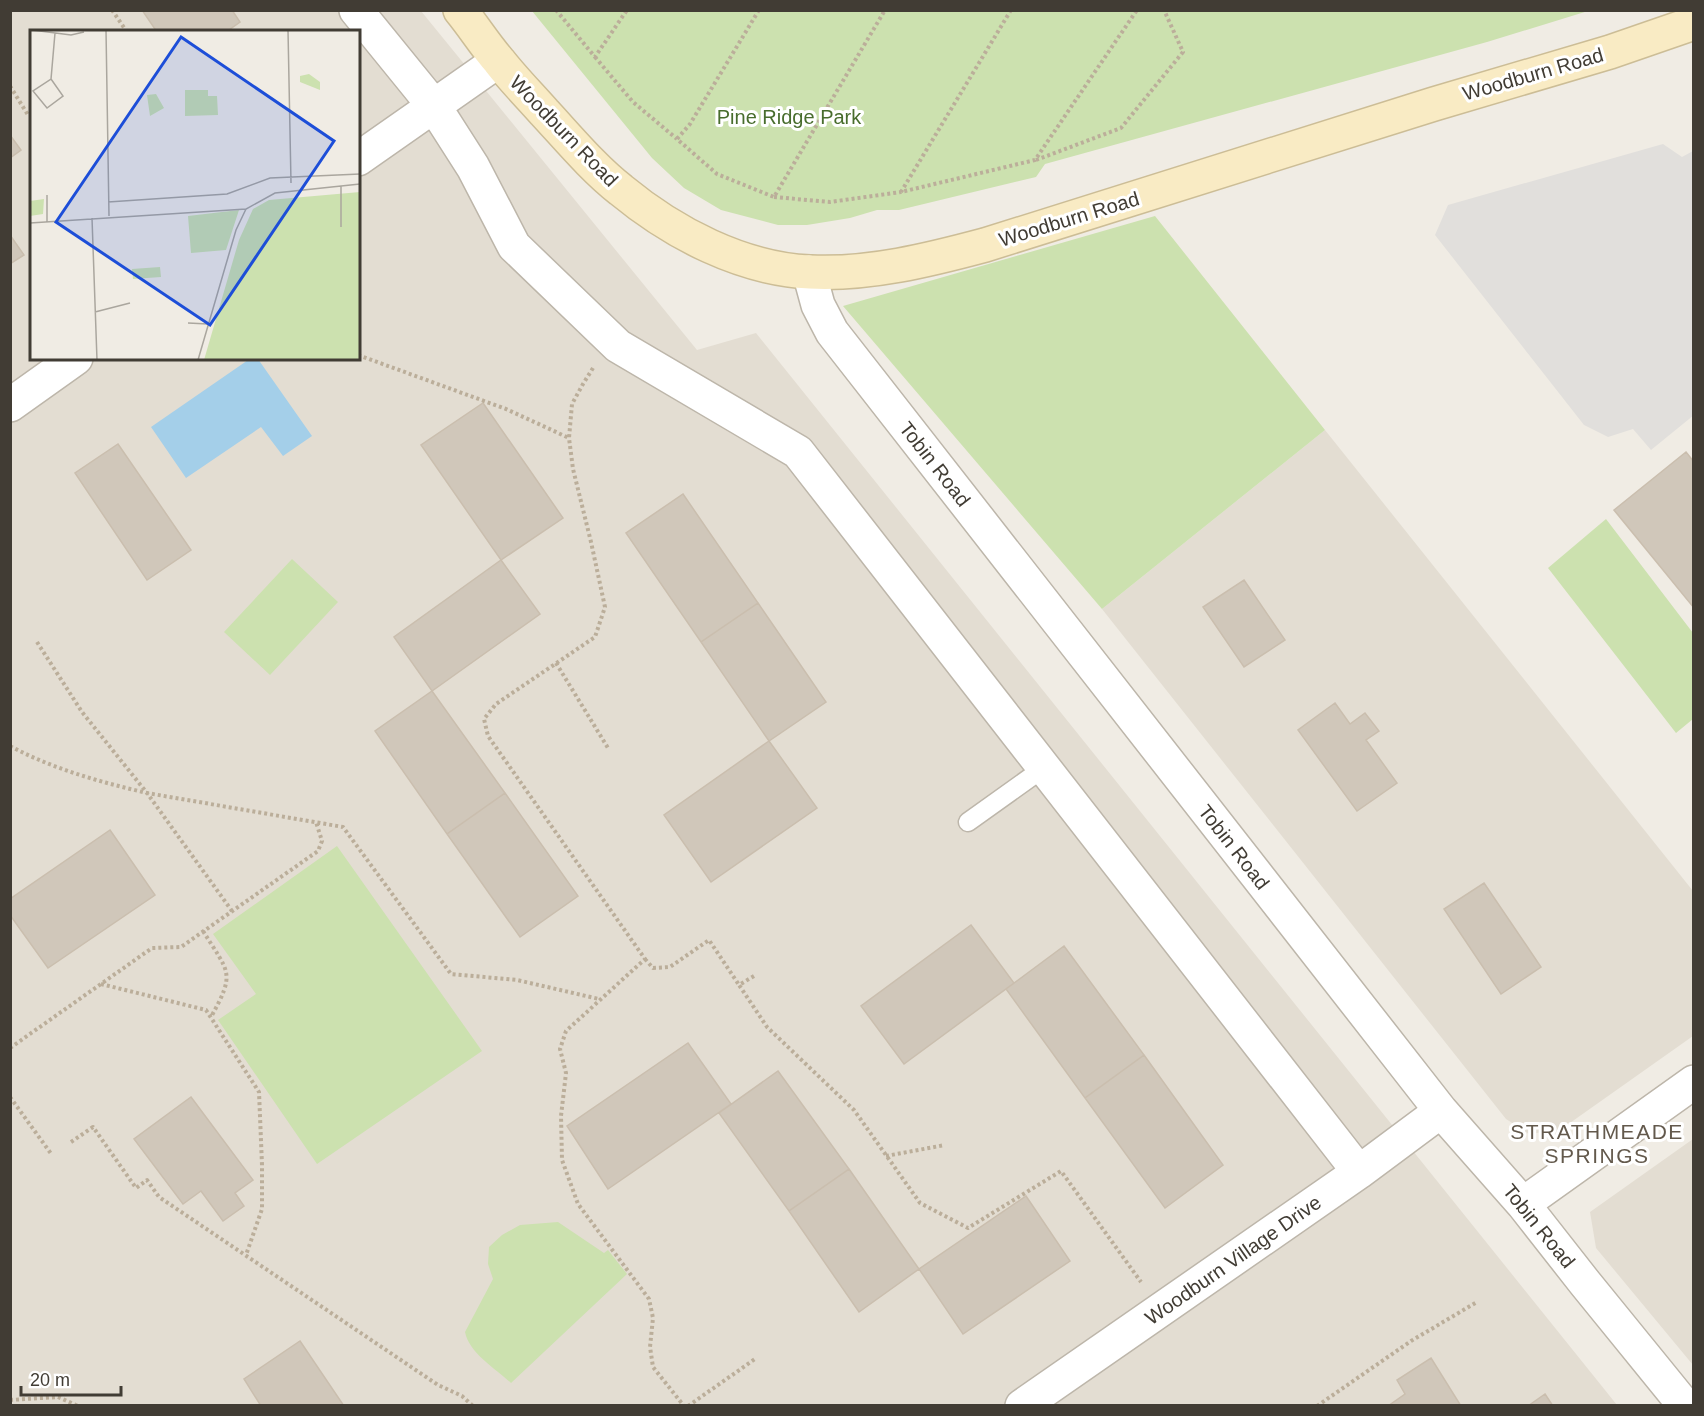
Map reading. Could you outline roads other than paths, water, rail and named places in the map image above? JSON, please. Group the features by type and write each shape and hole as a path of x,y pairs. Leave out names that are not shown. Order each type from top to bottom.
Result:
{"street":[{"path":"356,10 434,106 473,167 514,246 618,346 798,452 1045,766 1359,1172"},
{"name":"Woodburn Road","path":"460,10 498,61 583,154 620,190 662,220 712,247 759,264 810,272 860,271 935,259 985,245 1434,104 1610,52 1694,22"},
{"name":"Woodburn Road","path":"360,158 498,61"},
{"name":"Tobin Road","path":"810,272 818,305 832,332 1441,1111 1523,1204 1685,1406"},
{"path":"10,405 73,360"},
{"path":"1523,1204 1694,1082"},
{"name":"Woodburn Village Drive","path":"1022,1406 1359,1172 1441,1111"}],"lane":[{"path":"968,822 1045,766"}],"water":[{"path":"248,360 259,360 312,436 283,456 261,427 186,478 151,427"}],"district":[{"name":"STRATHMEADE SPRINGS","path":"1597,1143"}],"park label":[{"name":"Pine Ridge Park","path":"789,117"}]}
